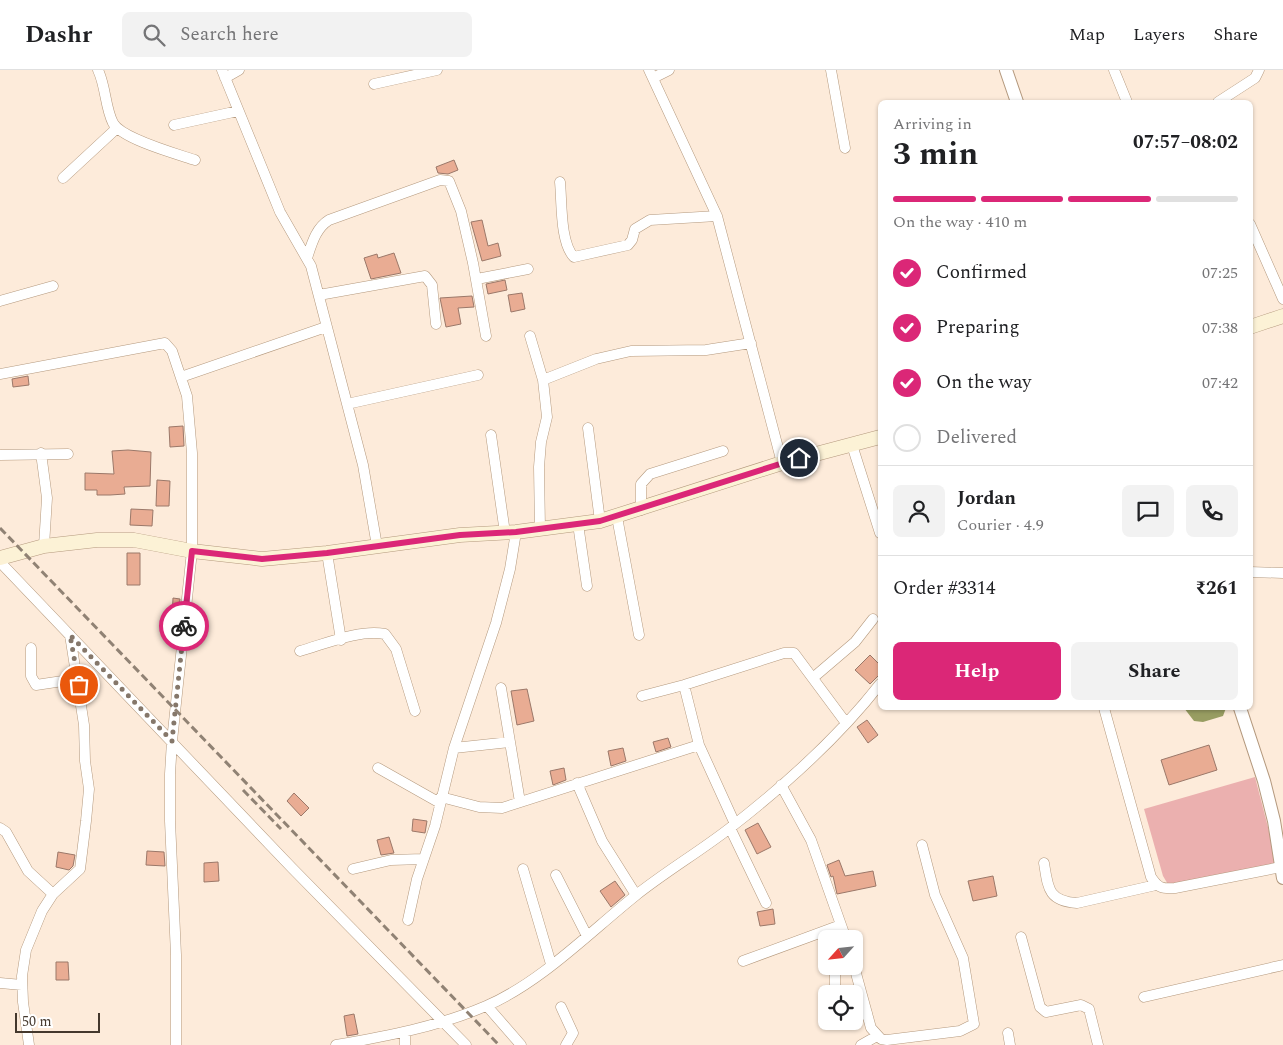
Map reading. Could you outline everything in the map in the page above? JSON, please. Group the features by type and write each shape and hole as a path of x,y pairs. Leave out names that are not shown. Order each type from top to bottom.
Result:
{"main road":[{"path":"1253,326 1283,316"},
{"path":"0,558 44,546 97,540 134,540 192,551 262,559 327,553 460,535 540,529 600,521 641,510 782,463 878,438"}],"street":[{"path":"98,70 104,83 113,122 117,128 135,138 195,160"},
{"path":"238,70 224,74 280,212 307,258 319,295 368,488 377,546"},
{"path":"374,84 437,70"},
{"path":"669,70 651,74 717,216 782,463"},
{"path":"831,70 845,148"},
{"path":"1006,70 1016,100"},
{"path":"1114,70 1126,100"},
{"path":"1221,100 1255,78 1259,70"},
{"path":"174,125 238,112"},
{"path":"63,178 117,128"},
{"path":"307,258 314,238 322,224 446,180 451,185 461,211 477,279 486,336"},
{"path":"560,182 565,240 567,250 574,257 628,245 636,229 650,220 717,216"},
{"path":"1253,231 1283,299"},
{"path":"477,279 528,269"},
{"path":"319,295 424,276 428,277 432,285 436,324"},
{"path":"0,301 53,286"},
{"path":"180,377 326,327"},
{"path":"530,336 543,380 547,417 541,442 540,529"},
{"path":"0,374 165,343 172,351 180,377 190,416 192,551 172,741 170,822 176,955 176,1045"},
{"path":"543,380 596,359 631,351 706,350 751,343"},
{"path":"347,404 478,375"},
{"path":"588,428 600,521"},
{"path":"408,920 423,859 435,826 454,748 496,623 510,532 491,435"},
{"path":"852,445 878,527"},
{"path":"641,510 641,484 650,474 723,451"},
{"path":"41,453 47,498 44,546"},
{"path":"0,455 68,454"},
{"path":"617,517 639,635"},
{"path":"578,524 587,586"},
{"path":"327,553 341,640"},
{"path":"0,562 466,1045"},
{"path":"1253,572 1283,573"},
{"path":"814,677 855,642 873,620"},
{"path":"300,651 378,633 390,638 396,649 415,711"},
{"path":"29,1045 24,1025 22,985 26,950 42,911 53,894 80,869 86,821 89,789 85,761 84,725 70,635"},
{"path":"30,648 31,676 36,685 76,679"},
{"path":"642,696 684,685 784,653 794,653 814,677 846,722"},
{"path":"684,685 699,745 766,903"},
{"path":"336,1045 405,1033 443,1022 487,1006 508,994 551,964 636,895 732,826 781,785 846,722 878,686"},
{"path":"501,688 520,802"},
{"path":"1105,710 1151,876 1156,885 1163,889 1282,873 1274,821 1266,789 1241,710"},
{"path":"454,748 510,742"},
{"path":"378,768 441,800 492,809 520,802 699,745"},
{"path":"577,783 602,842 636,895"},
{"path":"781,785 812,840 843,930"},
{"path":"0,828 6,832 28,871 53,894"},
{"path":"856,975 871,1028 877,1036 887,1040 960,1031 974,1024 964,958 935,895 922,845"},
{"path":"353,869 390,860 423,859"},
{"path":"1044,863 1048,887 1051,893 1069,902 1077,903 1156,885"},
{"path":"523,870 551,964"},
{"path":"556,874 587,936"},
{"path":"743,961 841,925"},
{"path":"1021,937 1040,1007 1046,1012 1081,1004 1089,1009 1098,1045"},
{"path":"1144,997 1283,965"},
{"path":"835,975 835,985"},
{"path":"0,983 22,985"},
{"path":"487,1006 521,1045"},
{"path":"561,1007 573,1033 566,1045"},
{"path":"863,1014 867,1013"},
{"path":"1008,1032 1010,1045"},
{"path":"404,1045 405,1033"},
{"path":"861,1045 877,1036"}],"shaded area":[{"path":"1186,710 1225,710 1223,716 1203,722 1194,721"},
{"path":"1255,777 1278,866 1169,886 1163,876 1144,809"}],"building":[{"path":"454,160 458,170 448,174 438,173 436,167"},
{"path":"482,220 488,246 498,243 501,256 482,261 471,222"},
{"path":"394,253 401,273 371,279 364,258 377,254 378,258"},
{"path":"505,280 507,290 488,294 486,284"},
{"path":"522,293 525,309 511,312 508,295"},
{"path":"472,296 474,307 458,308 461,324 446,327 440,298"},
{"path":"28,376 29,385 13,387 12,379"},
{"path":"183,426 184,446 170,447 169,427"},
{"path":"112,451 151,452 150,486 124,487 125,494 110,495 97,495 97,490 85,490 85,473 114,474"},
{"path":"157,480 170,481 169,506 156,506"},
{"path":"131,509 153,510 152,526 130,525"},
{"path":"127,553 140,553 140,585 127,585"},
{"path":"173,598 180,599 176,640 171,640"},
{"path":"870,655 878,663 878,676 870,684 855,670"},
{"path":"527,689 534,721 517,725 511,691"},
{"path":"867,720 878,735 868,743 857,727"},
{"path":"668,738 671,747 656,752 653,742"},
{"path":"1209,745 1217,770 1169,785 1161,760"},
{"path":"623,748 626,761 611,766 608,751"},
{"path":"564,768 566,780 553,785 550,771"},
{"path":"294,793 309,808 301,816 287,801"},
{"path":"413,819 427,821 425,833 412,831"},
{"path":"758,823 771,847 757,854 745,830"},
{"path":"389,837 394,853 381,855 377,840"},
{"path":"147,851 164,852 165,866 146,865"},
{"path":"58,852 75,855 73,866 69,870 56,867"},
{"path":"839,860 845,876 873,871 876,886 837,894 833,876 831,877 827,865"},
{"path":"218,862 219,881 204,882 204,863"},
{"path":"993,876 997,896 973,901 968,881"},
{"path":"615,881 625,895 611,907 600,891"},
{"path":"773,909 775,924 760,926 757,912"},
{"path":"56,962 68,962 69,980 56,980"},
{"path":"354,1014 358,1034 347,1036 344,1016"}],"railway":[{"path":"0,528 499,1045"},
{"path":"243,790 281,829"}],"way so far":[{"path":"79,685 75,675 70,635 172,741 184,626"}],"route":[{"path":"184,626 192,551 262,559 327,553 460,535 516,532 600,521 799,458"}]}
